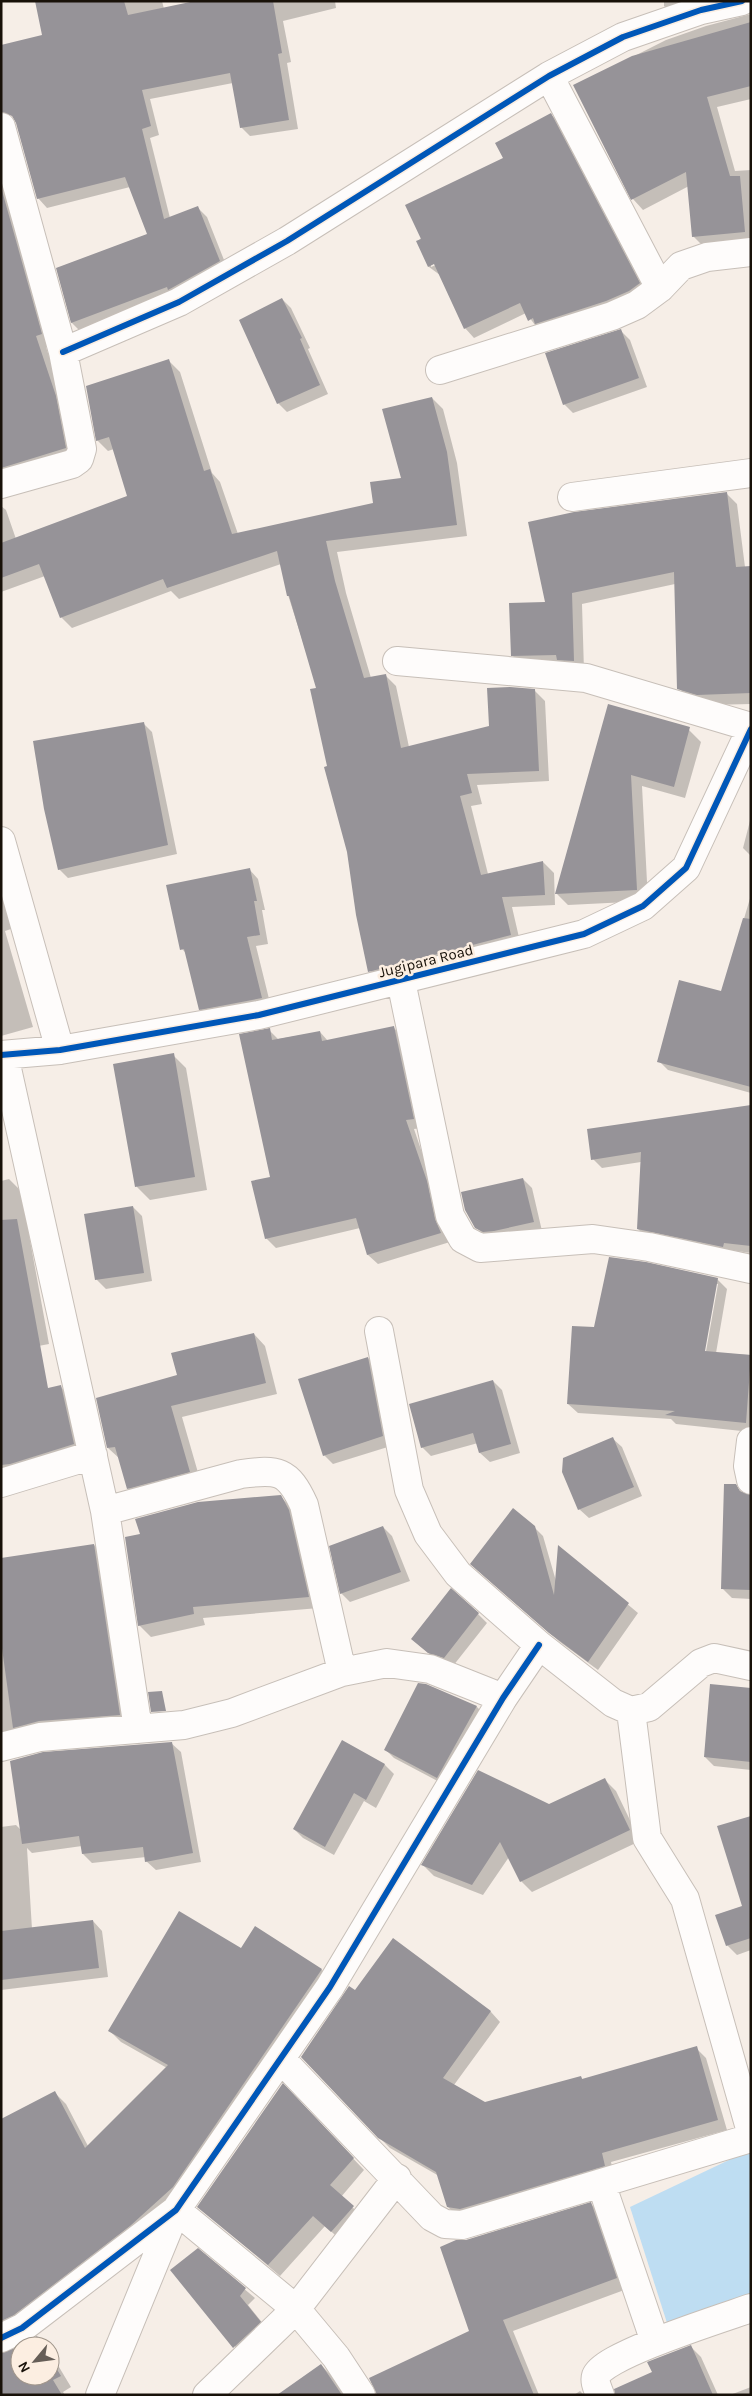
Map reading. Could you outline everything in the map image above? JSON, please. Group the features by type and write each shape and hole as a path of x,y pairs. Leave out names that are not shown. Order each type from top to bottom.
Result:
{"street":[{"path":"63,352 179,302 287,241 549,76 623,37 701,10 742,1"},
{"path":"549,76 660,288"},
{"path":"1,127 63,352 82,450 79,458 72,464 1,484"},
{"path":"440,370 612,316 637,305 660,288 681,266 708,257 751,252"},
{"path":"572,497 751,473"},
{"path":"397,661 586,678 751,728"},
{"name":"Jugipara Road","path":"2,1055 60,1050 259,1015 584,934 643,906 686,868 751,728"},
{"path":"1,841 60,1050"},
{"path":"401,981 450,1216 463,1239 480,1248 593,1239 649,1247 751,1269"},
{"path":"2,1055 106,1511 138,1728"},
{"path":"379,1331 409,1490 428,1534 458,1574 539,1645 613,1703 631,1711 649,1707 701,1663 714,1658 751,1666"},
{"path":"751,1441 748,1466 751,1480"},
{"path":"1,1483 93,1455"},
{"path":"106,1511 241,1474 262,1471 281,1474 295,1486 304,1505 342,1672"},
{"path":"100,2395 176,2210 330,1987 503,1698 539,1645"},
{"path":"1,1747 40,1737 184,1725 232,1713 342,1672 388,1663 430,1670 503,1698"},
{"path":"631,1711 647,1838 685,1898 751,2132"},
{"path":"281,2059 432,2217 445,2224 462,2225 751,2138"},
{"path":"206,2395 296,2309 396,2178"},
{"path":"601,2183 655,2342"},
{"path":"176,2210 296,2309 336,2357 361,2395"},
{"path":"1,2338 22,2328 176,2210"},
{"path":"600,2395 596,2384 596,2376 604,2366 655,2342 751,2308"}],"water":[{"path":"750,2150 751,2294 668,2326 630,2207"}],"building":[{"path":"35,1 124,1 128,15 195,1 273,1 282,53 278,54 289,120 240,128 230,73 142,90 151,126 142,129 164,219 198,206 220,261 168,290 167,287 71,323 56,268 147,234 125,177 37,199 16,123 12,116 1,112 1,45 42,35"},
{"path":"751,22 751,86 707,97 730,176 740,176 745,232 692,237 686,172 631,200 573,85 632,56"},
{"path":"551,113 640,283 629,291 606,301 535,324 533,318 528,321 520,303 464,329 434,264 428,267 416,241 421,239 405,205 503,158 495,143"},
{"path":"1,187 42,334 36,336 56,396 66,448 1,468"},
{"path":"282,298 302,338 300,339 320,385 277,404 239,320"},
{"path":"621,329 639,378 563,405 545,353"},
{"path":"169,359 204,471 210,469 232,534 373,503 370,482 401,478 382,409 432,397 447,452 457,525 326,541 335,581 364,678 386,674 401,748 489,726 487,688 535,689 539,771 467,774 472,793 460,796 481,875 543,861 545,895 502,897 511,935 368,972 356,915 347,852 324,767 327,766 310,689 316,688 289,596 287,596 277,551 167,588 163,579 60,618 39,564 1,578 1,543 127,496 109,437 96,441 86,386"},
{"path":"727,492 736,567 751,566 751,693 697,695 677,689 674,572 572,593 574,661 557,660 556,655 511,656 509,603 545,602 528,522 574,512"},
{"path":"608,704 690,727 674,787 631,775 637,890 555,894"},
{"path":"144,722 168,845 58,870 44,809 33,741"},
{"path":"250,868 257,901 254,901 260,935 247,937 262,998 199,1010 184,949 180,950 166,885"},
{"path":"743,918 751,919 751,1087 657,1062 679,980 721,991"},
{"path":"394,1026 414,1119 406,1120 427,1181 435,1219 441,1233 367,1255 356,1218 265,1239 251,1181 270,1177 239,1034 270,1028 272,1040 320,1031 322,1041"},
{"path":"174,1053 195,1177 135,1187 113,1064"},
{"path":"751,1105 751,1246 724,1243 723,1247 637,1229 641,1152 591,1160 587,1129"},
{"path":"523,1178 534,1222 494,1231 483,1232 475,1228 465,1210 461,1192"},
{"path":"133,1206 144,1273 95,1280 84,1214"},
{"path":"17,1219 48,1388 61,1385 74,1444 10,1464 1,1465 1,1220"},
{"path":"609,1257 646,1262 718,1278 705,1351 751,1355 746,1423 665,1415 675,1411 567,1404 572,1326 594,1327"},
{"path":"254,1333 266,1383 171,1406 190,1472 127,1489 115,1447 107,1448 96,1398 177,1375 171,1353"},
{"path":"368,1357 383,1436 323,1456 298,1379"},
{"path":"493,1380 511,1444 479,1453 473,1433 421,1448 409,1404"},
{"path":"613,1437 634,1487 578,1510 562,1472 563,1458"},
{"path":"724,1484 736,1484 740,1491 751,1495 751,1590 721,1589"},
{"path":"281,1495 289,1510 309,1597 193,1607 194,1614 138,1626 125,1537 140,1534 135,1519 198,1502"},
{"path":"513,1508 535,1526 554,1595 558,1545 629,1603 588,1662 549,1633 470,1564"},
{"path":"383,1526 401,1572 340,1594 329,1546"},
{"path":"94,1544 120,1715 39,1721 13,1728 1,1641 1,1558"},
{"path":"451,1588 479,1613 444,1658 428,1653 411,1639"},
{"path":"418,1683 426,1684 477,1706 437,1778 384,1750"},
{"path":"710,1684 751,1688 751,1762 704,1757"},
{"path":"162,1691 166,1711 151,1712 148,1692"},
{"path":"342,1740 385,1764 366,1800 354,1793 325,1847 293,1829"},
{"path":"172,1742 193,1853 145,1862 143,1847 82,1854 79,1836 22,1844 10,1761 43,1752"},
{"path":"478,1770 549,1804 605,1778 630,1830 520,1882 500,1842 472,1885 421,1865"},
{"path":"751,1816 751,1938 726,1946 715,1915 742,1906 717,1826"},
{"path":"179,1911 241,1948 255,1926 322,1969 173,2187 130,2226 14,2315 1,2321 1,2119 55,2091 85,2148 168,2065 108,2031"},
{"path":"93,1920 99,1968 1,1980 1,1931"},
{"path":"393,1938 491,2011 443,2078 485,2102 581,2076 582,2079 697,2046 718,2120 602,2153 605,2166 460,2209 447,2207 436,2172 378,2138 301,2057 349,1986 355,1990"},
{"path":"283,2083 354,2158 330,2185 354,2206 331,2232 313,2216 268,2265 197,2207"},
{"path":"591,2202 617,2278 503,2320 534,2395 377,2395 369,2378 469,2331 440,2247 456,2240 466,2240"},
{"path":"198,2248 246,2288 240,2296 261,2322 233,2348 170,2270"},
{"path":"691,2345 713,2395 615,2395 614,2389 652,2372 647,2362"},
{"path":"10,2350 10,2386 57,2386 62,2395 1,2395 1,2353"},
{"path":"321,2364 342,2395 277,2395"}],"cycle path":[{"path":"63,352 179,302 287,241 549,76 623,37 701,10 742,1"},
{"path":"1,1055 60,1050 259,1015 584,934 643,906 686,868 751,729"},
{"path":"1,2338 22,2328 176,2210 330,1987 503,1698 539,1645"}]}
